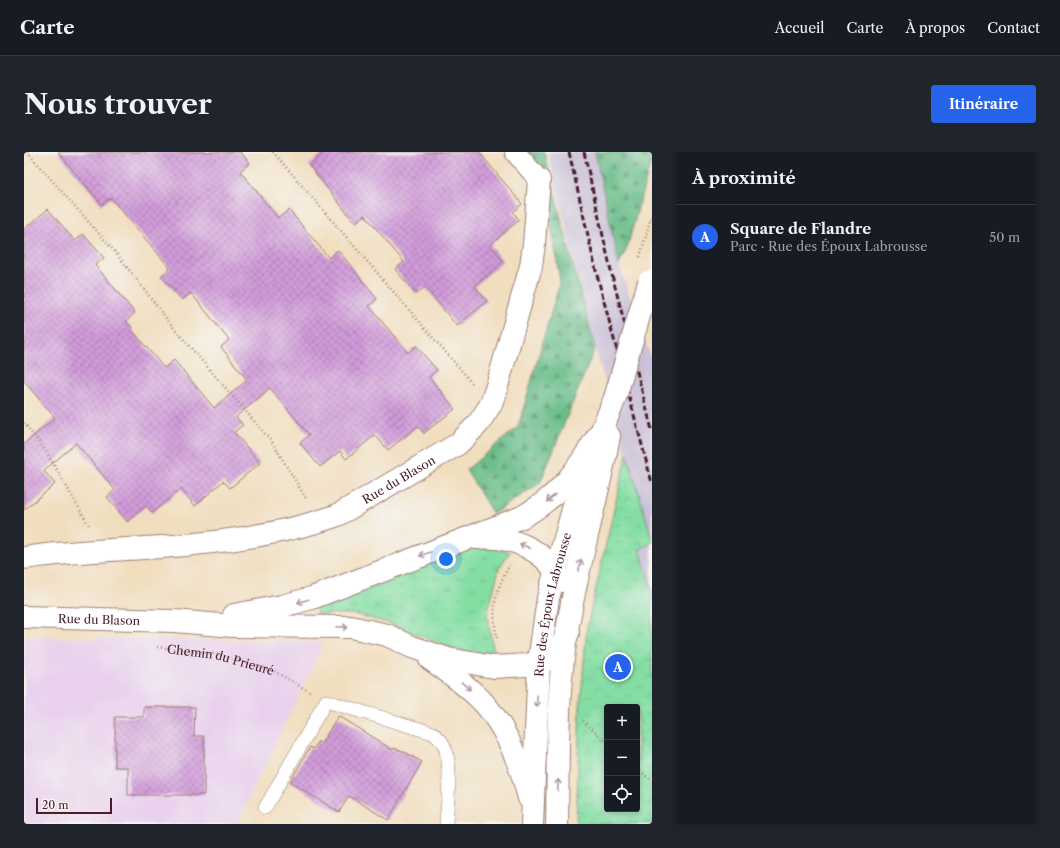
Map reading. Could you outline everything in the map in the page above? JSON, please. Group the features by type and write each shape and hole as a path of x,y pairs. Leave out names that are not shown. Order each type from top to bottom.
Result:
{"main road":[{"name":"Rue du Blason","path":"24,558 63,552 163,547 215,541 276,531 320,521 338,515 458,444 478,424 490,404 497,386 531,266 539,180"},
{"name":"Rue des Époux Labrousse","path":"557,824 561,678 569,625 589,526 602,473 615,398 647,270"},
{"name":"Rue des Époux Labrousse","path":"532,822 539,662 547,605 555,570 581,481 615,398"},
{"name":"Rue du Blason","path":"174,622 241,614 298,602 522,517 545,503 571,477 599,434"},
{"name":"Rue du Blason","path":"24,617 174,622 226,626 351,627 387,635 412,647 448,659 494,667 539,662 547,660 559,651 569,625 565,593 555,570 537,553 514,542 487,538 461,541"},
{"name":"Rue du Blason","path":"412,647 464,684 478,697 491,713 505,735 519,769 528,796 532,822"}],"street":[{"name":"Rue du Blason","path":"515,152 539,180"}],"lane":[{"path":"265,808 326,701 433,733 443,743 447,755 448,787 446,824"}],"path":[{"path":"27,152 117,254 172,327 272,442 320,521"},
{"path":"273,152 490,404"},
{"path":"647,270 652,214"},
{"path":"24,423 46,451 104,550"},
{"name":"Chemin du Prieuré","path":"156,646 216,654 272,670 326,701"},
{"path":"578,717 605,740"},
{"path":"640,771 652,781"}],"shaded area":[{"path":"548,152 595,152 619,265 652,361 652,539 595,348"},
{"path":"652,543 652,593 640,549"},
{"path":"24,637 324,642 237,824 24,824"}],"green space":[{"path":"522,152 544,152 595,348 540,483 493,514 466,470 518,427 560,282 544,178"},
{"path":"595,152 652,152 652,158 627,248 619,265"},
{"path":"627,453 652,539 652,543 640,549 652,593 652,824 576,824 580,708 587,627"},
{"path":"472,548 494,548 510,552 499,568 487,616 494,652 481,653 456,650 392,624 354,614 317,614 316,607"}],"building":[{"path":"58,152 240,152 250,163 240,171 278,218 289,210 329,258 338,250 377,299 369,306 408,353 416,346 437,370 429,377 455,409 424,433 418,426 388,450 375,435 346,459 340,451 320,467 300,443 309,435 270,388 236,417 243,425 234,432 260,463 230,488 223,481 195,506 181,489 152,513 146,506 127,522 107,497 115,490 76,443 44,471 55,484 24,510 24,444 55,418 24,381 24,229 48,209 75,241 83,234 104,258 95,265 135,313 126,321 164,368 174,360 214,408 247,380 221,347 229,340 191,293 182,300 161,276 170,268 111,198 102,205"},
{"path":"324,152 479,152 522,204 513,212 519,220 490,245 503,261 475,286 487,301 457,326 425,287 416,294 395,269 404,262 365,215 355,223 309,165"},
{"path":"144,707 195,707 194,736 204,736 204,795 128,795 128,767 115,767 115,717 144,717"},
{"path":"338,716 393,750 394,748 403,751 422,762 388,820 349,796 339,812 290,782 310,747 314,749 318,741 321,744"}],"railway":[{"path":"569,152 597,275 652,483"},
{"path":"584,152 611,271 652,430"}],"place":[{"name":"Square de Flandre","path":"618,667"}]}
